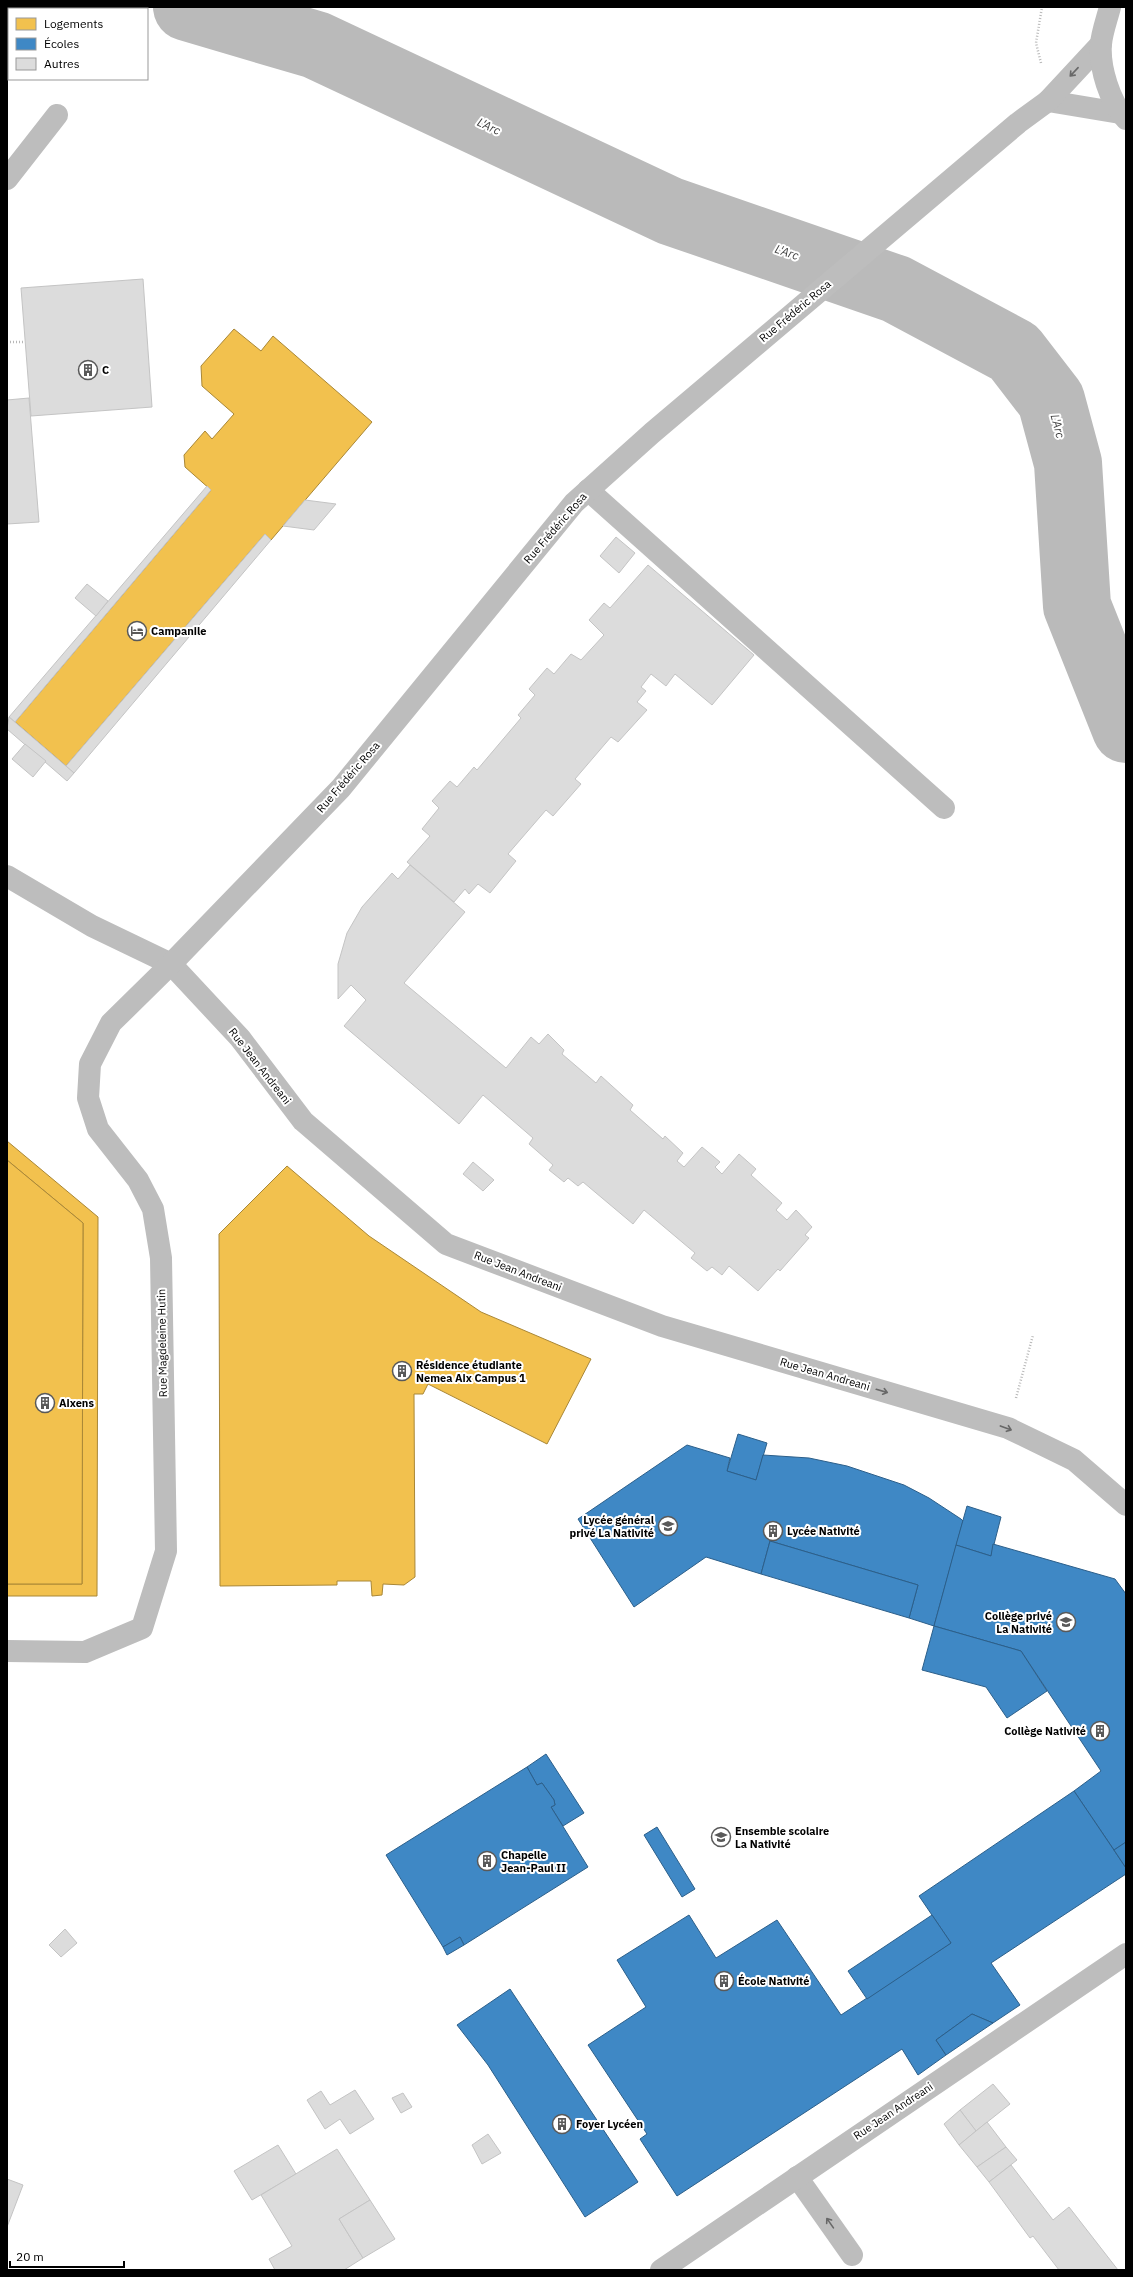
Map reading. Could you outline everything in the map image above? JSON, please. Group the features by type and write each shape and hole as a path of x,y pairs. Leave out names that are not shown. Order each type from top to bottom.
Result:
{"street":[{"path":"1110,7 1101,44 1104,80 1123,116"},
{"name":"Rue Frédéric Rosa","path":"171,964 341,788 574,503 652,433 1018,123 1048,101 1101,44"},
{"path":"1048,101 1123,116"},
{"path":"7,179 57,115"},
{"path":"588,490 944,808"},
{"name":"Rue Jean Andreani","path":"7,876 92,926 171,964 240,1038 303,1121 446,1244 662,1326 1008,1428 1074,1460 1126,1505"},
{"name":"Rue Magdeleine Hutin","path":"7,1651 85,1652 142,1628 166,1551 161,1258 153,1209 138,1180 98,1129 88,1098 90,1064 111,1023 171,964"},
{"name":"Rue Jean Andreani","path":"661,2270 797,2176 1126,1954"},
{"path":"797,2176 852,2255"}],"path":[{"path":"1040,62 1036,43 1042,7"},
{"path":"7,342 25,342"},
{"path":"1008,1428 1027,1362 1033,1335"}],"building: Logements":[{"name":"Campanile","path":"234,329 261,351 273,336 372,422 271,540 265,534 66,766 15,722 211,490 185,467 184,455 205,431 212,439 234,414 202,386 201,366"},
{"path":"7,1141 98,1217 97,1596 7,1596 7,1584 82,1584 83,1223 7,1160"},
{"name":"Aixens","path":"7,1160 83,1223 82,1584 7,1584"},
{"name":"Résidence étudiante Nemea Aix Campus 1","path":"287,1166 369,1236 481,1312 591,1359 547,1444 428,1384 423,1394 414,1394 415,1577 404,1585 383,1584 382,1595 372,1596 371,1581 337,1581 337,1585 220,1586 219,1234"}],"building: Écoles":[{"path":"738,1434 767,1443 756,1480 727,1471"},
{"name":"Lycée Nativité","path":"687,1445 730,1458 727,1471 756,1480 763,1455 809,1458 847,1466 904,1485 929,1498 961,1519 963,1521 934,1626 909,1618 918,1585 770,1541 761,1574 706,1557 634,1607 578,1519"},
{"path":"967,1506 1001,1517 991,1556 956,1545"},
{"path":"770,1541 918,1585 909,1618 761,1574"},
{"name":"Collège Nativité","path":"993,1544 1115,1579 1126,1594 1126,1842 1114,1850 1074,1791 1101,1771 1021,1651 934,1626 956,1545 991,1556"},
{"path":"934,1626 1021,1651 1047,1691 1007,1718 986,1687 922,1670"},
{"path":"546,1754 584,1813 563,1826 551,1807 555,1805 554,1800 542,1783 537,1785 527,1767"},
{"name":"Chapelle Jean-Paul II","path":"527,1767 537,1785 542,1783 554,1800 555,1805 551,1807 588,1867 464,1945 460,1937 443,1947 386,1855"},
{"name":"École Nativité","path":"1074,1791 1126,1868 1126,1874 991,1963 1020,2005 993,2023 972,2014 936,2040 946,2055 918,2075 902,2049 677,2196 640,2139 647,2134 588,2045 646,2007 617,1960 689,1915 716,1958 777,1920 841,2015 951,1943 919,1896"},
{"path":"657,1827 695,1889 682,1897 644,1835"},
{"path":"1126,1842 1126,1868 1114,1850"},
{"path":"932,1915 951,1943 867,1999 848,1971"},
{"path":"460,1937 464,1945 447,1955 443,1947"},
{"name":"Foyer Lycéen","path":"510,1989 638,2182 585,2217 488,2065 457,2025"},
{"path":"972,2014 993,2023 946,2055 936,2040"}],"building: Autres":[{"name":"C","path":"143,279 152,407 31,416 21,288"},
{"path":"29,398 39,522 7,524 7,400"},
{"path":"207,486 211,490 15,722 9,717"},
{"path":"305,500 336,504 314,530 283,526"},
{"path":"265,534 271,540 74,773 66,766"},
{"path":"616,537 635,553 619,573 600,556"},
{"path":"648,565 754,655 712,705 675,674 666,686 651,674 641,687 646,691 637,702 647,710 618,742 611,737 575,779 581,784 553,816 546,810 508,854 516,861 490,893 478,884 469,894 465,889 454,902 407,862 430,836 422,829 439,808 432,801 450,781 457,787 474,767 477,770 521,718 518,715 535,695 529,689 547,668 554,674 571,654 581,660 604,635 589,620 604,603 610,608"},
{"path":"87,584 108,601 96,616 75,598"},
{"path":"9,717 74,773 67,781 7,729"},
{"path":"25,744 46,761 33,777 12,759"},
{"path":"410,865 465,912 404,983 506,1068 531,1037 539,1044 548,1034 564,1050 562,1054 596,1083 601,1076 633,1105 630,1110 663,1139 665,1136 683,1153 677,1161 684,1167 702,1147 720,1162 715,1167 722,1174 739,1154 756,1169 751,1175 782,1203 776,1210 787,1220 796,1210 812,1227 805,1235 809,1238 780,1271 778,1269 758,1291 729,1266 722,1275 712,1267 707,1271 691,1258 695,1253 644,1210 633,1224 583,1182 578,1186 568,1178 564,1182 549,1170 553,1165 529,1144 533,1138 483,1095 459,1124 344,1026 366,1000 351,985 338,999 338,964 347,933 362,907 392,873 398,879"},
{"path":"473,1162 494,1180 483,1191 463,1174"},
{"path":"65,1929 77,1943 61,1957 49,1945"},
{"path":"993,2084 1010,2104 976,2131 960,2110"},
{"path":"355,2090 374,2119 350,2134 340,2119 325,2129 307,2100 321,2091 330,2105"},
{"path":"403,2093 412,2107 401,2113 392,2098"},
{"path":"960,2110 976,2131 959,2145 944,2124"},
{"path":"987,2122 1006,2147 977,2167 959,2145"},
{"path":"488,2134 501,2153 482,2164 472,2145"},
{"path":"278,2145 296,2174 252,2200 234,2171"},
{"path":"1006,2147 1017,2160 989,2182 977,2167"},
{"path":"337,2149 370,2200 339,2219 363,2258 344,2270 275,2270 269,2259 292,2246 261,2195"},
{"path":"1011,2165 1053,2220 1069,2207 1118,2270 1059,2270 1033,2236 1030,2238 989,2182"},
{"path":"7,2179 23,2185 7,2227"},
{"path":"370,2200 395,2239 363,2258 339,2219"}],"waterway":[{"name":"L'Arc","path":"187,7 316,45 670,211 896,289 1014,352 1051,400 1068,463 1077,606 1126,729"}],"place":[{"name":"C","path":"88,370"},
{"name":"Campanile","path":"137,631"},
{"name":"Résidence étudiante Nemea Aix Campus 1","path":"402,1371"},
{"name":"Aixens","path":"45,1403"},
{"name":"Lycée général privé La Nativité","path":"668,1526"},
{"name":"Lycée Nativité","path":"773,1531"},
{"name":"Collège privé La Nativité","path":"1066,1622"},
{"name":"Collège Nativité","path":"1100,1731"},
{"name":"Ensemble scolaire La Nativité","path":"721,1837"},
{"name":"Chapelle Jean-Paul II","path":"487,1861"},
{"name":"École Nativité","path":"724,1981"},
{"name":"Foyer Lycéen","path":"562,2124"}]}
